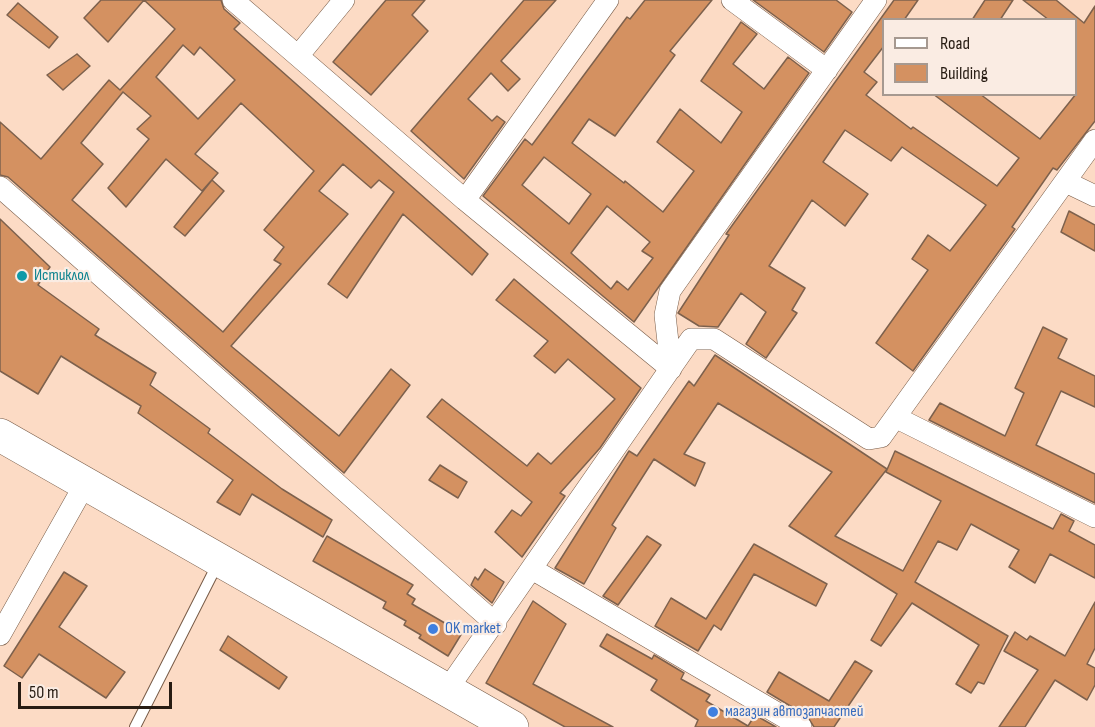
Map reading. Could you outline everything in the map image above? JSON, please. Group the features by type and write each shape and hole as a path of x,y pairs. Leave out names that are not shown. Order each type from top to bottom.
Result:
{"main road":[{"path":"0,435 512,727"}],"street":[{"path":"233,0 465,200 671,369"},
{"path":"298,56 344,0"},
{"path":"465,200 608,0"},
{"path":"732,0 827,70"},
{"path":"671,369 665,315 670,291 876,0"},
{"path":"447,690 496,624 691,339 714,339 869,439 881,437 897,418 1095,140"},
{"path":"1066,182 1095,196"},
{"path":"0,187 496,624"},
{"path":"897,418 1095,517"},
{"path":"0,635 85,484"},
{"path":"532,569 801,727"}],"lane":[{"path":"135,727 219,560"}],"building":[{"path":"101,0 144,0 108,42 84,18"},
{"path":"144,0 221,0 224,9 240,23 234,29 488,254 472,275 403,214 347,298 328,284 394,192 379,180 371,188 343,164 319,191 348,214 231,346 339,436 391,369 410,385 344,473 8,177 0,175 0,122 41,159 109,80 120,90 175,29","holes":["183,45 194,55 200,47 235,80 198,119 156,77","123,92 151,116 137,129 149,139 108,188 126,207 166,159 202,191 218,173 195,154 241,103 314,171 264,230 284,247 274,260 281,264 223,332 72,200 103,164 81,143"]},
{"path":"386,0 425,0 412,15 428,31 371,95 333,62"},
{"path":"524,0 556,0 501,61 520,79 508,91 491,73 468,99 492,121 497,116 505,122 464,179 411,131"},
{"path":"645,0 712,0 670,51 675,55 615,136 589,119 572,143 663,212 694,171 657,142 680,109 721,143 742,112 701,81 741,22 757,34 733,64 764,89 788,57 809,73 634,322 483,196 525,139 532,145 627,17 630,19","holes":["544,157 591,194 569,224 522,185","607,206 650,242 642,251 653,258 628,290 617,281 611,289 571,253"]},
{"path":"753,0 836,0 852,12 824,52"},
{"path":"894,0 918,0 905,18 882,18 882,49 864,72 877,82 866,95 911,129 913,127 997,186 1019,158 936,96 983,96 1040,139 1074,96 1077,96 1077,18 1046,18 1023,0 1056,0 1084,23 1095,6 1095,121 1057,170 1053,168 1012,227 1015,229 913,371 876,343 928,270 912,259 928,235 950,251 986,205 902,147 891,161 845,130 823,162 868,194 845,226 812,200 769,266 805,288 792,310 797,313 766,358 746,344 766,312 741,293 718,327 699,326 678,313 729,235 726,234"},
{"path":"985,0 1013,0 1001,18 973,18"},
{"path":"18,3 58,37 49,48 7,15"},
{"path":"77,54 90,66 63,90 47,75"},
{"path":"212,180 224,191 185,236 174,227"},
{"path":"1069,211 1095,225 1095,251 1061,232"},
{"path":"0,219 50,267 38,285 99,329 95,335 156,373 150,385 210,429 208,433 282,489 332,520 323,537 252,494 240,515 217,502 233,480 138,413 141,406 61,356 38,394 0,371"},
{"path":"514,279 641,388 600,448 560,493 565,496 522,557 495,532 512,510 521,516 532,502 427,417 442,399 527,466 538,453 551,464 615,399 568,359 555,373 534,356 548,341 496,300"},
{"path":"1043,327 1067,339 1058,358 1095,376 1095,407 1061,391 1036,445 1095,474 1095,503 929,420 940,403 1005,436 1024,393 1015,388"},
{"path":"715,355 887,469 835,536 903,571 941,501 886,472 895,451 1053,529 1061,514 1074,521 1069,531 1095,545 1095,578 1050,554 1035,583 1009,567 1019,550 971,524 957,550 938,541 915,582 1008,636 984,684 978,682 971,693 956,684 979,645 912,603 881,646 871,640 897,594 789,526 832,472 718,403 684,454 705,463 695,486 654,459 612,525 616,528 584,584 555,568 629,451 637,456 689,381 694,386"},
{"path":"440,465 467,482 458,498 429,480"},
{"path":"327,536 413,585 407,594 415,599 412,604 462,633 448,656 419,638 421,635 404,625 406,621 383,608 386,602 313,561"},
{"path":"647,536 661,545 618,605 603,596"},
{"path":"754,544 827,584 816,606 754,574 721,630 714,625 698,651 655,626 671,598 706,619"},
{"path":"485,569 504,582 492,603 471,585 475,577 478,580"},
{"path":"64,572 87,586 59,627 125,672 106,698 39,654 22,678 4,666"},
{"path":"533,601 566,624 533,684 613,727 565,727 486,683"},
{"path":"1095,602 1095,648 1087,664 1095,668 1095,685 1087,700 1055,680 1025,727 999,727 1038,670 1004,651 1015,632 1027,640 1030,636 1065,656"},
{"path":"607,634 652,659 654,655 684,673 681,679 710,695 706,701 748,726 755,715 776,727 695,727 698,720 651,690 657,680 600,646"},
{"path":"228,636 287,677 279,689 220,650"},
{"path":"855,661 872,671 834,727 814,727 807,716 767,692 779,672 829,701"}],"place":[{"name":"Истиклол","path":"22,276"},
{"name":"OK market","path":"433,629"},
{"name":"магазин автозапчастей","path":"713,712"}]}
